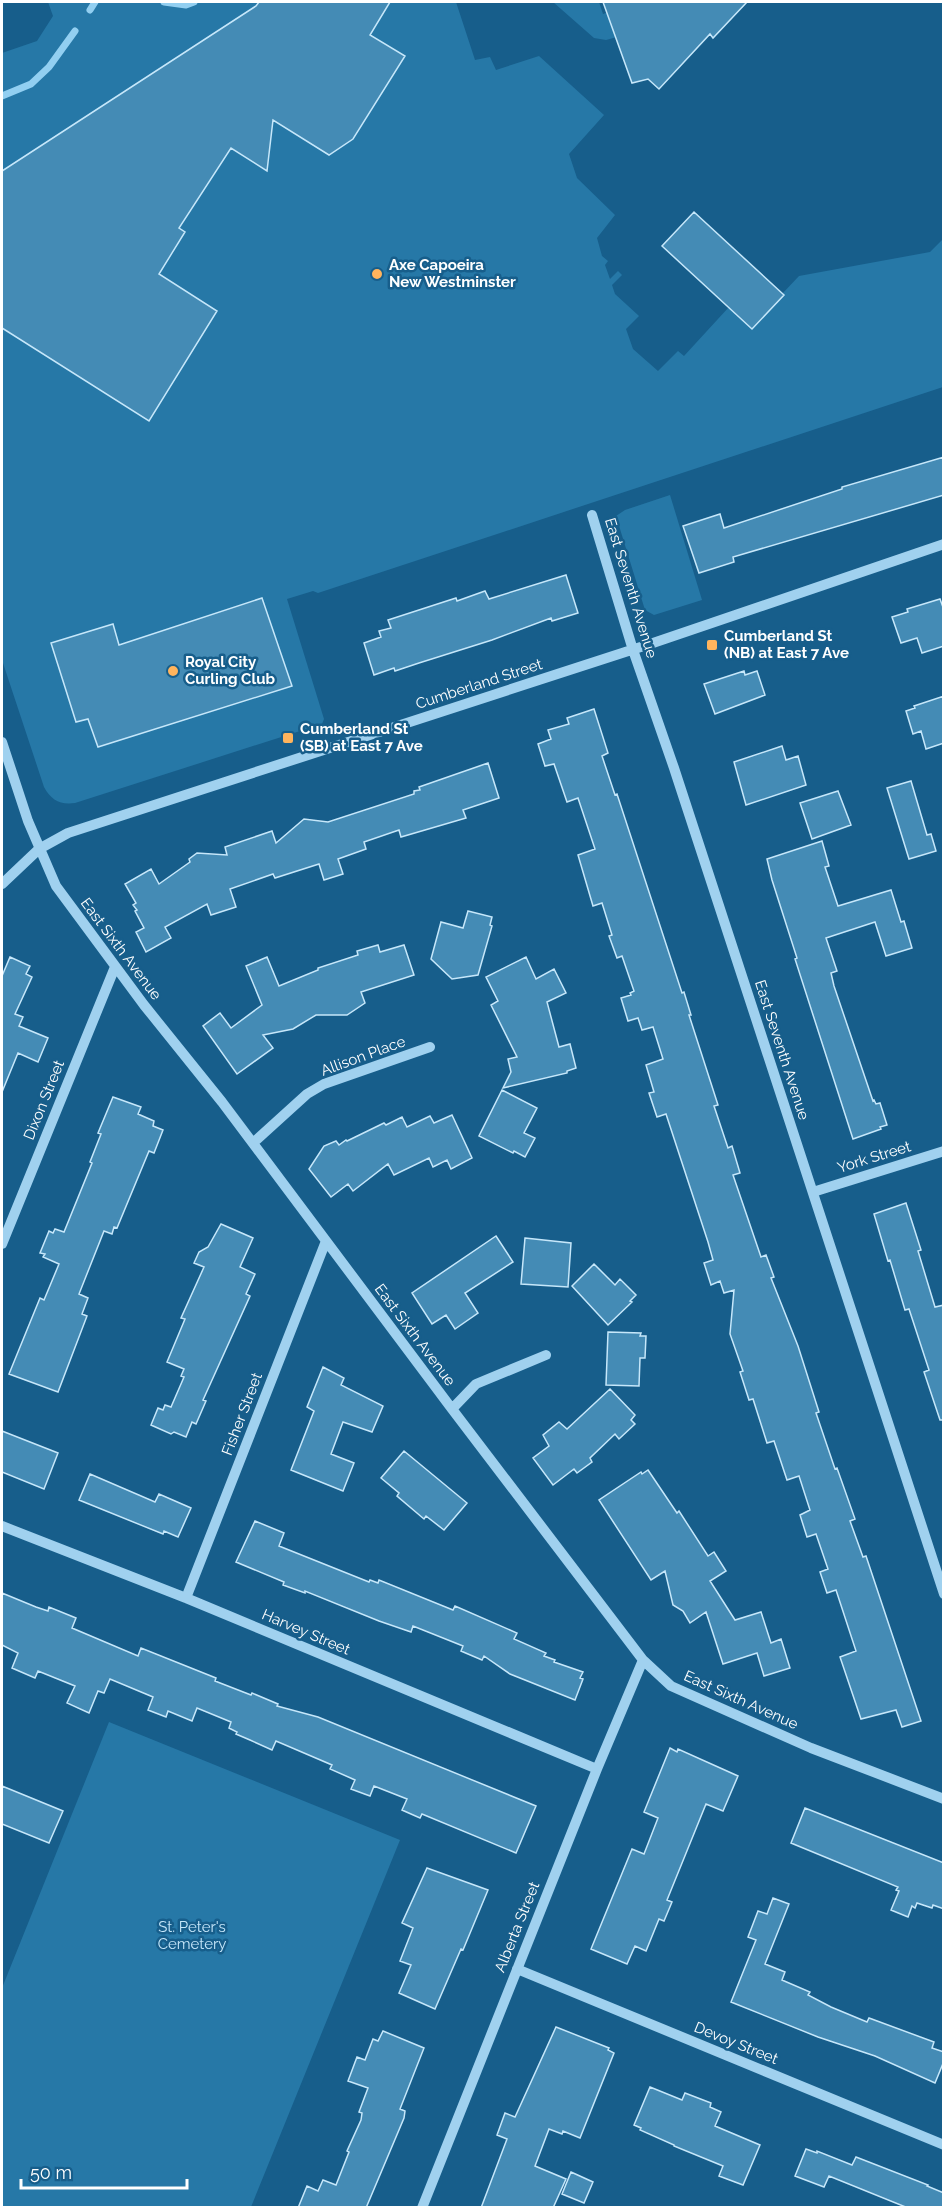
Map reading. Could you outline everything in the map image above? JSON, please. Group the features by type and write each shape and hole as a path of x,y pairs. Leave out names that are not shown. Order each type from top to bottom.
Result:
{"street":[{"name":"East Seventh Avenue","path":"592,515 633,650 944,1594"},
{"name":"Cumberland Street","path":"2,884 39,849 77,830 633,650 944,544"},
{"name":"East Sixth Avenue","path":"2,742 39,849 56,886 115,967 253,1143 643,1660 671,1686 811,1748 944,1799"},
{"name":"Dixon Street","path":"2,1244 115,967"},
{"name":"Allison Place","path":"253,1143 307,1094 324,1084 430,1047"},
{"name":"York Street","path":"813,1192 944,1151"},
{"name":"Fisher Street","path":"186,1598 326,1241"},
{"path":"452,1409 476,1384 546,1355"},
{"name":"Harvey Street","path":"2,1526 186,1598 597,1769"},
{"name":"Alberta Street","path":"422,2208 597,1769 643,1660"},
{"name":"Devoy Street","path":"517,1969 944,2145"}],"green space":[{"path":"48,2 456,2 475,60 490,57 496,70 539,56 604,115 569,154 577,178 615,215 597,238 602,256 608,261 605,265 610,279 618,271 622,275 612,285 615,294 639,316 626,329 633,349 658,371 678,351 684,356 729,307 751,327 799,276 930,252 943,239 943,387 318,593 313,591 287,599 324,719 322,724 75,803 56,801 44,787 2,660 2,53 37,41 53,16"},
{"path":"553,2 599,2 603,14 630,5 617,37 606,40 594,38"},
{"path":"670,495 702,600 654,615 645,610 616,516 625,510"},
{"name":"St. Peter's Cemetery","path":"109,1722 400,1840 251,2207 2,2207 2,1988"}],"building":[{"path":"259,2 390,2 370,35 405,56 353,139 329,155 273,120 267,171 231,148 179,228 185,232 159,274 217,311 149,421 2,328 2,171"},
{"path":"603,2 747,2 713,38 710,34 659,89 648,79 632,83"},
{"path":"694,212 784,295 752,329 662,246"},
{"path":"944,457 944,495 733,557 734,562 699,573 683,526 720,514 724,528 842,489 842,487"},
{"path":"566,575 578,613 552,621 551,618 492,640 395,671 394,668 374,675 364,643 381,637 379,631 391,628 388,620 456,598 457,601 485,591 489,599"},
{"name":"Royal City Curling Club","path":"262,598 292,686 98,747 88,719 76,722 51,643 113,624 119,645"},
{"path":"940,599 944,610 944,646 922,653 917,638 901,643 892,617 908,612 907,609"},
{"path":"744,671 745,675 757,671 765,695 715,714 704,684"},
{"path":"944,696 944,743 926,749 921,731 913,734 906,711"},
{"path":"594,709 608,753 602,756 615,795 617,794 682,993 684,992 691,1015 689,1015 718,1105 714,1106 728,1148 732,1146 740,1173 733,1175 761,1257 766,1255 774,1277 771,1278 798,1346 819,1412 816,1413 855,1519 850,1521 863,1557 866,1556 921,1721 902,1727 896,1710 861,1719 840,1657 856,1651 836,1590 827,1593 820,1572 828,1569 816,1534 807,1537 800,1515 810,1510 799,1476 787,1480 774,1441 767,1443 753,1399 749,1400 740,1372 743,1371 730,1334 734,1290 724,1293 720,1281 711,1285 704,1263 713,1260 708,1242 666,1114 657,1117 649,1093 654,1092 646,1065 663,1059 653,1027 642,1030 638,1018 628,1021 621,998 631,995 630,993 634,991 622,956 617,958 609,936 612,935 602,903 593,906 578,855 595,849 578,798 567,802 554,764 545,766 538,744 551,739 548,730 569,724 567,718"},
{"path":"782,746 786,760 798,756 806,785 746,805 734,762"},
{"path":"488,763 499,798 463,810 466,818 401,837 399,830 364,842 366,849 338,859 343,874 324,880 319,864 275,878 273,874 230,889 236,907 211,915 207,904 165,927 171,938 146,952 136,932 144,928 133,905 136,903 125,884 151,869 159,884 190,862 189,859 197,853 227,855 225,847 272,831 276,843 304,819 328,822 414,794 414,791 420,790 419,787"},
{"path":"911,781 927,835 931,834 936,851 909,859 887,788"},
{"path":"838,791 851,825 812,839 800,803"},
{"path":"822,841 829,866 825,867 838,906 891,890 912,948 886,956 875,922 826,938 837,971 831,973 834,986 873,1101 876,1104 880,1103 887,1125 853,1139 795,959 797,958 767,859"},
{"path":"468,911 492,917 490,925 492,926 478,975 452,979 431,959 441,922 463,928"},
{"path":"378,945 380,952 404,945 414,975 361,992 365,1003 347,1015 316,1015 293,1029 263,1035 273,1048 237,1074 203,1026 220,1013 231,1028 262,1005 246,966 267,957 279,986 318,970 318,968 358,955 357,951"},
{"path":"10,957 30,966 26,974 32,977 15,1014 23,1017 19,1026 48,1038 38,1062 18,1053 2,1092 2,976"},
{"path":"526,957 536,979 554,969 566,993 547,1002 559,1047 570,1044 576,1068 567,1073 503,1088 511,1072 508,1059 517,1057 491,1005 498,1001 486,977"},
{"path":"502,1090 537,1108 524,1133 535,1138 525,1157 479,1136"},
{"path":"113,1097 141,1107 138,1114 154,1121 153,1126 163,1130 154,1153 149,1151 117,1228 114,1227 112,1234 104,1231 79,1294 88,1298 82,1314 87,1316 58,1392 9,1374 40,1298 44,1300 59,1264 43,1257 45,1254 40,1253 49,1231 53,1233 55,1229 64,1232 92,1163 90,1162 101,1134 98,1133"},
{"path":"452,1115 472,1158 451,1169 447,1160 433,1167 429,1158 394,1175 388,1164 353,1191 348,1184 331,1197 309,1169 324,1146 336,1141 339,1145 384,1123 386,1125 402,1117 407,1127 430,1116 434,1123"},
{"path":"906,1203 921,1250 918,1251 935,1307 944,1305 944,1420 940,1420 924,1372 929,1370 909,1309 905,1310 874,1214"},
{"path":"221,1224 253,1238 240,1267 255,1274 246,1294 250,1296 203,1400 206,1401 196,1424 192,1422 186,1437 174,1432 171,1434 151,1425 158,1408 163,1410 165,1405 171,1407 184,1377 181,1376 184,1369 167,1362 185,1319 181,1318 204,1267 194,1263 199,1252 208,1247"},
{"path":"496,1236 513,1262 465,1293 478,1313 455,1329 446,1315 432,1324 412,1293"},
{"path":"525,1238 571,1243 568,1287 521,1284"},
{"path":"594,1264 615,1285 620,1279 636,1295 630,1301 632,1302 608,1325 572,1286"},
{"path":"608,1332 641,1333 640,1336 646,1336 645,1358 640,1358 639,1386 606,1385"},
{"path":"323,1367 344,1378 341,1385 383,1406 372,1432 343,1422 331,1454 354,1463 343,1491 291,1470 314,1411 307,1407"},
{"path":"610,1389 635,1415 631,1420 635,1424 619,1439 615,1434 590,1458 592,1462 577,1473 574,1469 553,1485 533,1458 549,1446 543,1435 559,1422 567,1429"},
{"path":"2,1431 58,1453 44,1489 2,1472"},
{"path":"404,1451 467,1503 444,1530 426,1516 424,1519 397,1496 399,1493 381,1478"},
{"path":"648,1470 677,1513 679,1511 708,1556 714,1552 726,1571 710,1581 735,1620 761,1612 771,1643 781,1639 790,1668 764,1676 757,1653 723,1664 706,1612 690,1623 683,1611 673,1605 665,1571 651,1580 599,1500 641,1472 642,1474"},
{"path":"90,1474 155,1502 159,1494 191,1508 178,1537 164,1531 163,1534 79,1500"},
{"path":"255,1521 284,1533 279,1546 369,1582 370,1580 378,1583 379,1580 453,1610 455,1606 517,1633 514,1639 546,1653 544,1656 555,1660 554,1662 583,1672 580,1678 583,1679 575,1700 510,1674 484,1656 482,1660 461,1651 463,1646 413,1626 411,1632 379,1621 305,1591 305,1593 283,1585 284,1582 236,1562"},
{"path":"2,1593 36,1607 48,1611 49,1607 76,1618 72,1628 138,1656 141,1648 216,1678 215,1681 278,1704 277,1706 318,1717 536,1806 516,1853 422,1814 420,1818 402,1810 407,1799 374,1786 370,1796 351,1789 355,1780 330,1769 332,1765 276,1741 272,1750 236,1734 237,1732 229,1728 231,1722 197,1708 192,1721 168,1711 166,1717 148,1710 153,1697 110,1679 104,1693 98,1691 89,1713 67,1703 75,1686 38,1671 35,1678 12,1668 18,1653 2,1645"},
{"path":"670,1748 677,1752 678,1749 738,1776 723,1811 706,1804 667,1900 672,1902 664,1921 659,1919 646,1951 635,1946 627,1964 591,1949 632,1849 644,1854 658,1818 644,1812"},
{"path":"2,1786 63,1811 49,1843 2,1824"},
{"path":"805,1808 944,1863 944,1909 917,1903 915,1908 912,1906 908,1917 891,1910 899,1891 896,1890 898,1887 791,1843"},
{"path":"427,1868 488,1890 435,2009 399,1993 411,1965 400,1961 413,1928 402,1923"},
{"path":"773,1898 789,1904 765,1964 785,1972 782,1980 810,1992 808,1995 831,2007 867,2022 869,2018 934,2042 932,2048 944,2052 944,2061 935,2083 875,2056 818,2037 731,2002 756,1940 748,1937 758,1911 767,1914"},
{"path":"556,2027 609,2048 608,2050 614,2053 580,2138 563,2131 562,2134 549,2129 535,2166 566,2179 553,2208 481,2208 507,2139 497,2135 505,2113 515,2117"},
{"path":"383,2031 424,2048 400,2109 405,2111 404,2118 366,2208 298,2208 307,2186 318,2191 323,2180 336,2185 349,2152 347,2151 361,2120 362,2113 359,2112 368,2088 348,2081 357,2057 365,2060 373,2039 378,2041"},
{"path":"650,2087 682,2100 685,2093 711,2103 710,2107 721,2112 715,2126 760,2145 743,2185 719,2176 723,2166 674,2146 634,2125"},
{"path":"806,2149 852,2165 856,2157 928,2185 944,2193 944,2208 908,2208 829,2176 824,2187 795,2176"},
{"path":"571,2172 593,2182 584,2203 562,2194"}],"waterway":[{"path":"90,10 95,2"},
{"path":"164,2 186,5 194,2"},
{"path":"2,96 31,84 49,67 75,31"}],"place":[{"name":"Axe Capoeira New Westminster","path":"377,274"},
{"name":"Cumberland St (NB) at East 7 Ave","path":"712,645"},
{"name":"Royal City Curling Club","path":"173,671"},
{"name":"Cumberland St (SB) at East 7 Ave","path":"288,738"}]}
